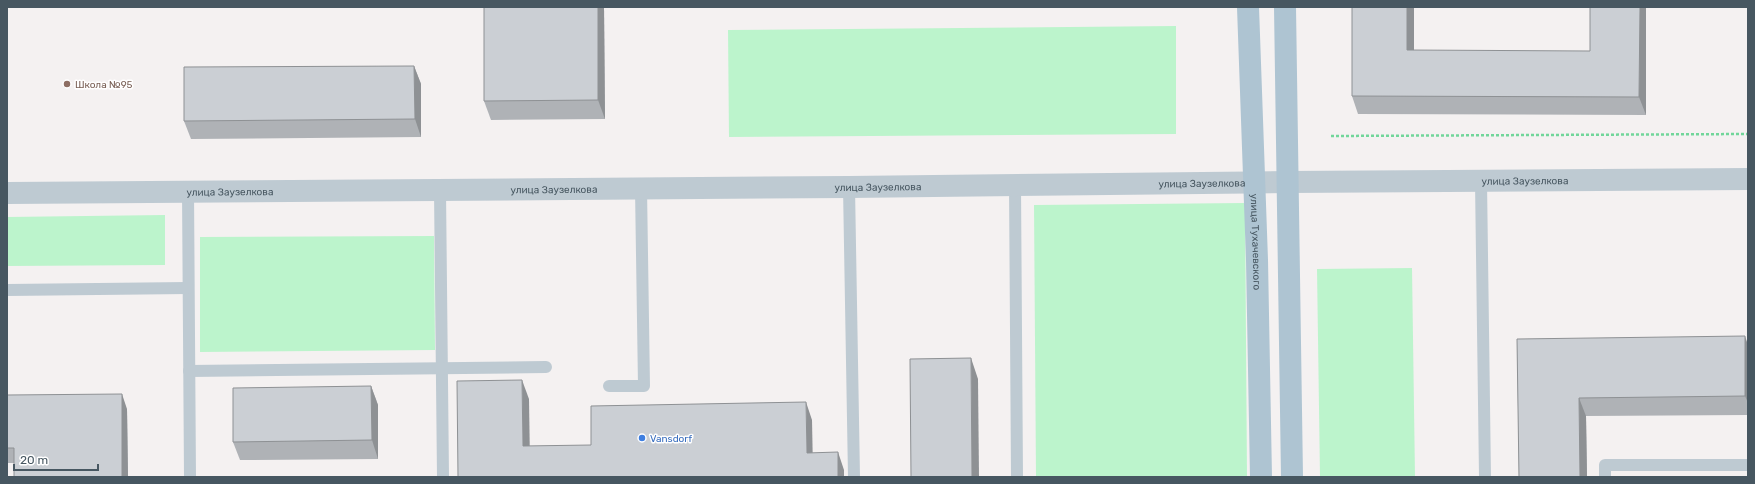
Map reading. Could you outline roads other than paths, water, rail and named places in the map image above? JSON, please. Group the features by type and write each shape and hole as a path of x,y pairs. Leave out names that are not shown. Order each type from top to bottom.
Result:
{"main road":[{"name":"улица Тухачевского","path":"1248,7 1261,477"},
{"path":"1285,7 1292,477"}],"street":[{"name":"улица Заузелкова","path":"7,193 1748,179"}],"lane":[{"path":"1481,181 1485,477"},
{"path":"1015,185 1017,477"},
{"path":"849,187 854,477"},
{"path":"608,386 644,386 641,188"},
{"path":"440,190 443,477"},
{"path":"188,191 190,477"},
{"path":"7,290 188,288"},
{"path":"189,371 546,367"},
{"path":"1605,477 1605,465 1748,465"}],"place":[{"name":"Школа №95","path":"67,84"},
{"name":"Vansdorf","path":"642,438"}]}
